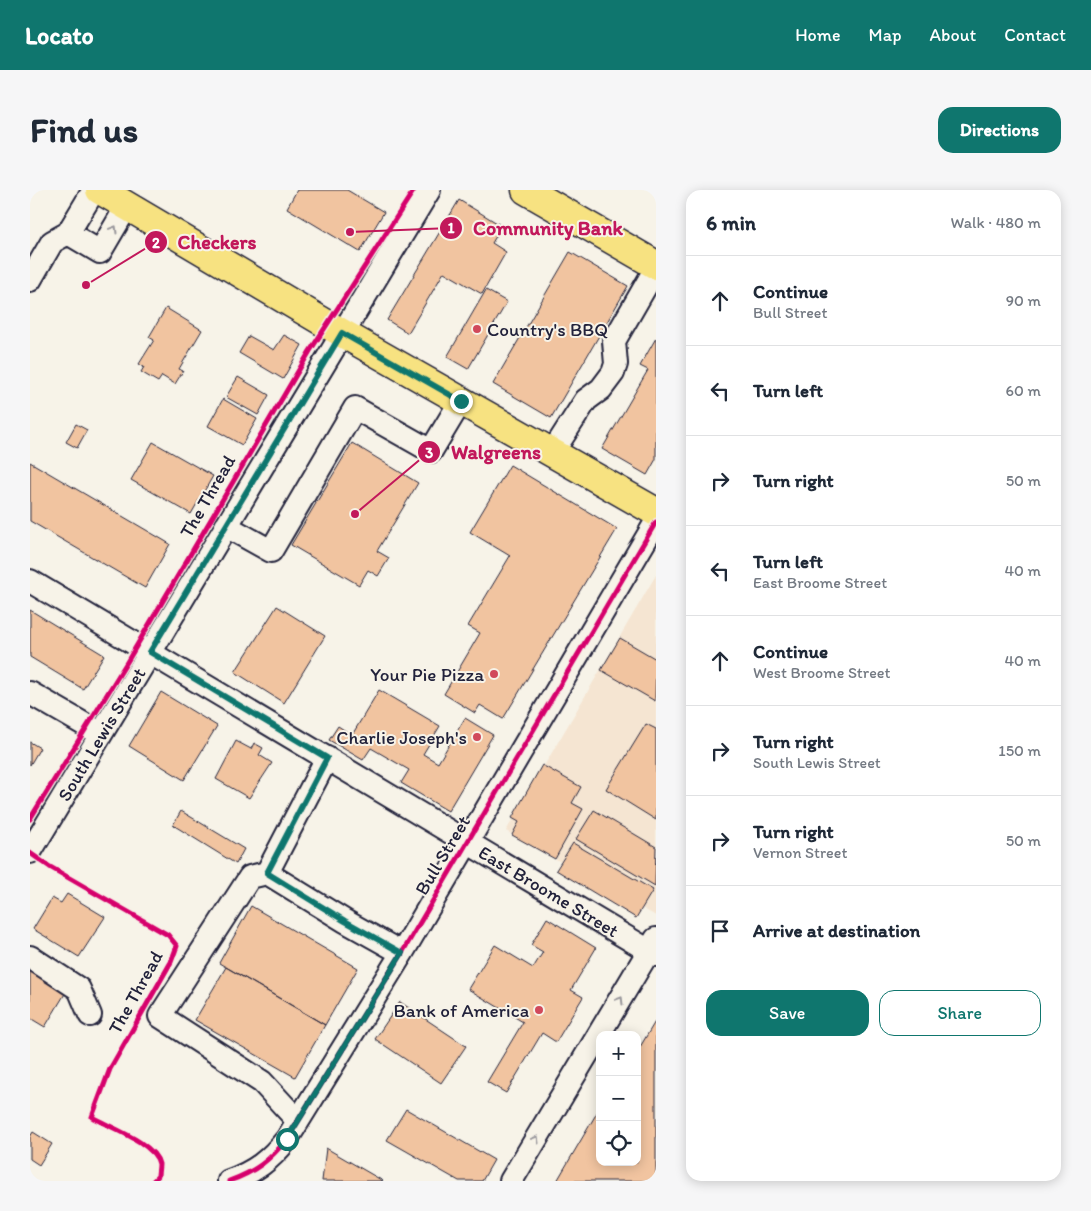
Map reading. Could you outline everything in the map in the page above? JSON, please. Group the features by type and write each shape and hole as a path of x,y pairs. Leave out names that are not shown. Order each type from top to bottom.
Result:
{"main road":[{"path":"100,190 342,333 656,512"},
{"path":"526,190 656,266"}],"street":[{"path":"30,280 52,242 68,233 94,190"},
{"name":"South Lewis Street","path":"30,852 342,333 423,192"},
{"path":"68,233 100,252 127,206"},
{"path":"552,453 582,404 600,389 613,373 616,364 614,341 656,266"},
{"path":"226,526 271,551 355,408 431,451 461,401"},
{"name":"Bull Street","path":"229,1181 259,1167 274,1156 287,1139 402,953 656,522"},
{"name":"East Broome Street","path":"30,581 468,842 654,948"},
{"path":"30,693 101,734"},
{"path":"267,873 327,758"},
{"path":"298,1121 262,1082 160,1016 250,877 267,873 345,921 402,953"},
{"path":"512,1181 654,948"},
{"path":"30,957 78,989 90,1014"}],"shaded area":[{"path":"656,575 656,916 506,831"}],"building":[{"path":"297,190 347,190 384,212 360,252 287,208"},
{"path":"459,200 502,226 492,243 506,252 482,294 444,272 408,333 387,320"},
{"path":"570,252 628,286 551,418 493,384"},
{"name":"Country's BBQ","path":"486,290 507,302 468,369 447,357"},
{"path":"166,308 202,330 179,369 183,371 175,384 162,376 158,382 141,372 144,367 139,364 154,340 149,337"},
{"path":"284,335 302,345 283,379 239,353 249,336 274,350"},
{"path":"656,338 656,459 647,475 602,449 648,370 640,366"},
{"path":"238,377 269,395 258,415 226,397"},
{"path":"223,399 257,419 242,445 208,426"},
{"path":"76,424 87,430 77,448 66,442"},
{"path":"153,442 213,476 191,514 131,480"},
{"path":"352,443 418,483 377,551 389,558 378,576 368,570 359,585 291,545"},
{"path":"30,462 170,544 145,588 30,521"},
{"path":"510,465 617,529 503,719 480,705 475,713 444,694 480,633 468,626 510,556 470,532"},
{"path":"277,606 325,636 284,703 235,672"},
{"path":"30,610 104,655 83,689 30,657"},
{"path":"620,638 656,659 655,701 601,670"},
{"path":"379,690 440,726 423,754 438,763 465,718 493,735 448,811 401,783 409,770 371,748 363,760 329,740 338,726 352,735"},
{"path":"161,692 217,726 184,780 129,746"},
{"path":"646,724 656,729 656,820 606,789"},
{"path":"236,741 251,749 254,743 263,748 259,755 272,763 249,798 216,779"},
{"path":"30,742 40,748 30,765"},
{"path":"542,765 581,787 572,803 583,809 555,859 512,835 519,822 512,818"},
{"path":"594,810 656,847 655,886 576,839"},
{"path":"181,811 244,849 236,864 173,825"},
{"path":"573,843 653,890 636,918 556,870"},
{"path":"67,894 105,917 79,957 33,929 52,898 61,903"},
{"path":"251,906 358,968 325,1025 219,963"},
{"name":"Bank of America","path":"547,918 596,948 571,990 583,997 556,1042 542,1033 506,1093 487,1082 523,1022 468,989 495,945 533,968 543,952 531,945"},
{"path":"226,967 325,1025 295,1077 195,1020"},
{"path":"30,971 66,992 45,1027 30,1018"},
{"path":"400,1002 466,1046 441,1083 375,1039"},
{"path":"656,1020 656,1181 557,1181 596,1114 596,1166 641,1166 641,1045"},
{"path":"406,1109 494,1160 482,1181 459,1181 387,1140"},
{"path":"33,1132 52,1144 39,1165 30,1159 30,1137"},
{"path":"326,1148 383,1181 322,1181"}],"cycle path":[{"name":"The Thread","path":"30,819 127,662 310,351 414,190"},
{"path":"229,1181 247,1174 261,1164 287,1139 402,953 656,522"},
{"name":"The Thread","path":"30,853 50,867 168,935 177,946 171,962 110,1069 92,1117 130,1136 156,1156 159,1164 158,1176 153,1181"}],"place":[{"name":"Community Bank","path":"350,232"},
{"name":"Checkers","path":"86,285"},
{"name":"Country's BBQ","path":"477,329"},
{"name":"Walgreens","path":"355,514"},
{"name":"Your Pie Pizza","path":"494,674"},
{"name":"Charlie Joseph's","path":"477,737"},
{"name":"Bank of America","path":"539,1010"}],"route":[{"path":"287,1139 402,953 345,921 267,873 327,758 150,652 342,333 461,401"}]}
